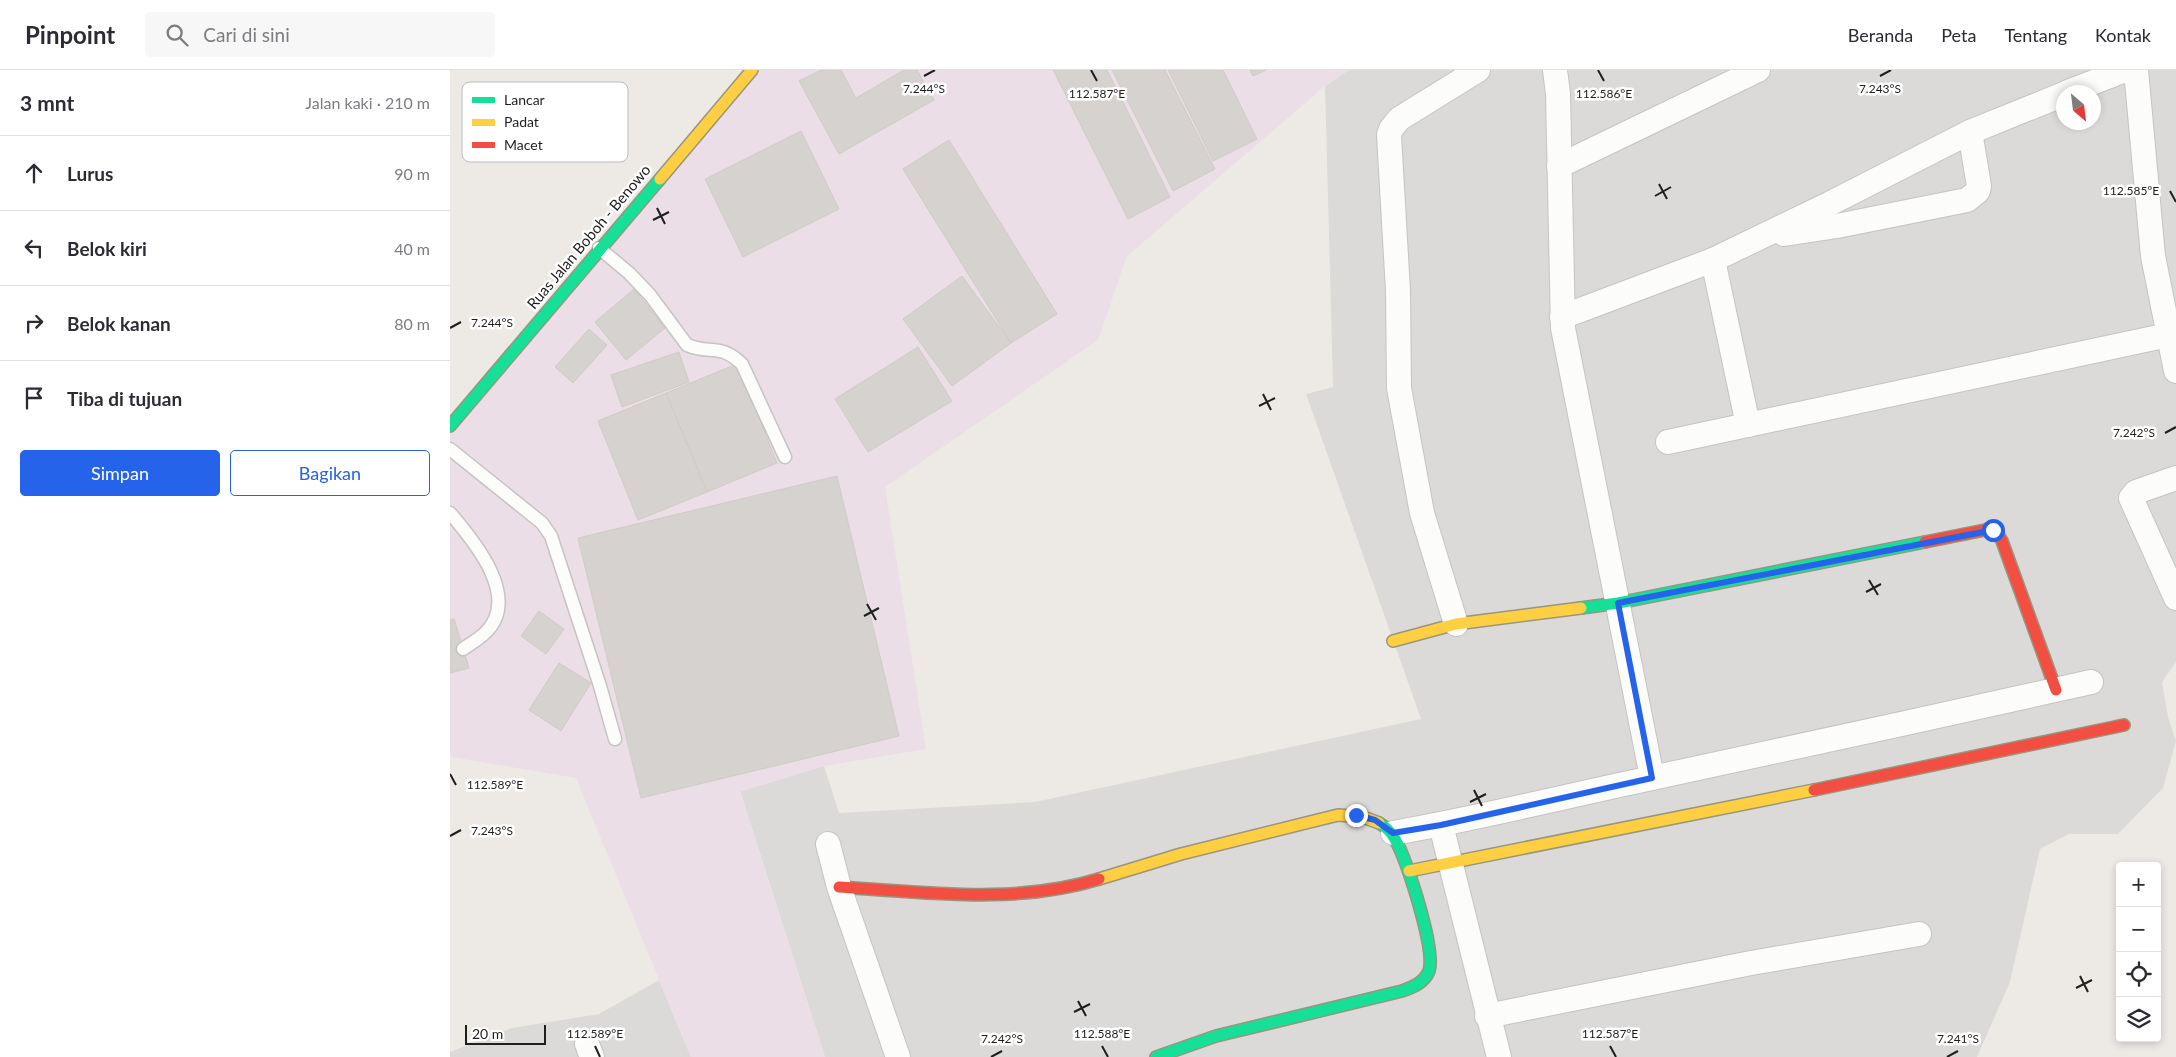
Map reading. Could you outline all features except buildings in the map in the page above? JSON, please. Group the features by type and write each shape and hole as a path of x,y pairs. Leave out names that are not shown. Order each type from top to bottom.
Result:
{"street":[{"name":"Ruas Jalan Boboh - Benowo","path":"450,426 599,248 752,70"},
{"path":"1456,624 1422,513 1399,388 1398,291 1390,136 1391,129 1400,119 1478,70"},
{"path":"1555,70 1558,94 1562,317 1652,778"},
{"path":"1559,166 1758,70"},
{"path":"2086,85 2124,70"},
{"path":"2136,70 2153,256 2176,371"},
{"path":"1562,317 1713,260 1970,132 2056,97"},
{"path":"1760,238 1837,226 1968,200 1978,191 1979,186 1970,132"},
{"path":"1713,260 1748,425"},
{"path":"1668,442 2168,335"},
{"path":"2176,478 2136,492 2131,498 2176,598"},
{"path":"1393,641 1456,624 1618,603 1993,530 2002,541 2056,690"},
{"path":"1393,833 1441,825 1898,726 2091,682"},
{"path":"1408,871 1651,824 2124,725"},
{"path":"839,887 995,896 1083,884 1190,852 1338,816 1356,815 1375,820 1393,833 1408,871 1431,958 1430,970 1419,984 1402,991 1216,1036 1156,1057"},
{"path":"1441,825 1487,1016 1499,1057"},
{"path":"828,844 839,887 898,1057"},
{"path":"1487,1016 1751,963 1919,934"}],"lane":[{"path":"599,248 629,273 650,295 687,345 723,350 742,364 784,457"},
{"path":"450,449 542,523 551,536 600,686 615,739"},
{"path":"450,513 488,563 497,587 497,612 486,633 462,649"}],"shaded area":[{"path":"753,70 1349,70 1325,86 1127,256 1098,340 885,487 926,749 824,766 740,792 825,1057 691,1057 576,778 452,757 450,754 450,425"},
{"path":"1349,70 2176,70 2176,662 2162,682 2168,717 2176,741 2163,788 2118,834 2069,834 2040,849 2010,982 1977,1057 825,1057 740,791 824,766 839,813 1035,802 1421,719 1306,394 1333,387 1325,86"},
{"path":"659,980 691,1057 450,1057 450,1052 512,1028 599,1014"}],"traffic: fast":[{"path":"450,426 660,179"},
{"path":"1581,608 1618,603 1925,542"},
{"path":"1156,1057 1216,1036 1402,991 1424,979 1429,971 1430,960 1419,905 1395,839 1379,823"}],"traffic: slow":[{"path":"660,179 752,70"},
{"path":"1393,641 1456,624 1581,608"},
{"path":"1409,871 1814,790"},
{"path":"1099,879 1181,854 1338,815 1363,817 1379,823"}],"traffic: jam":[{"path":"1925,542 1990,529 1996,531 2002,541 2056,690"},
{"path":"1814,790 2124,725"},
{"path":"839,887 970,895 1035,892 1099,879"}],"route":[{"path":"1356,815 1375,820 1393,833 1441,825 1652,778 1618,603 1990,529 1993,530"}]}
